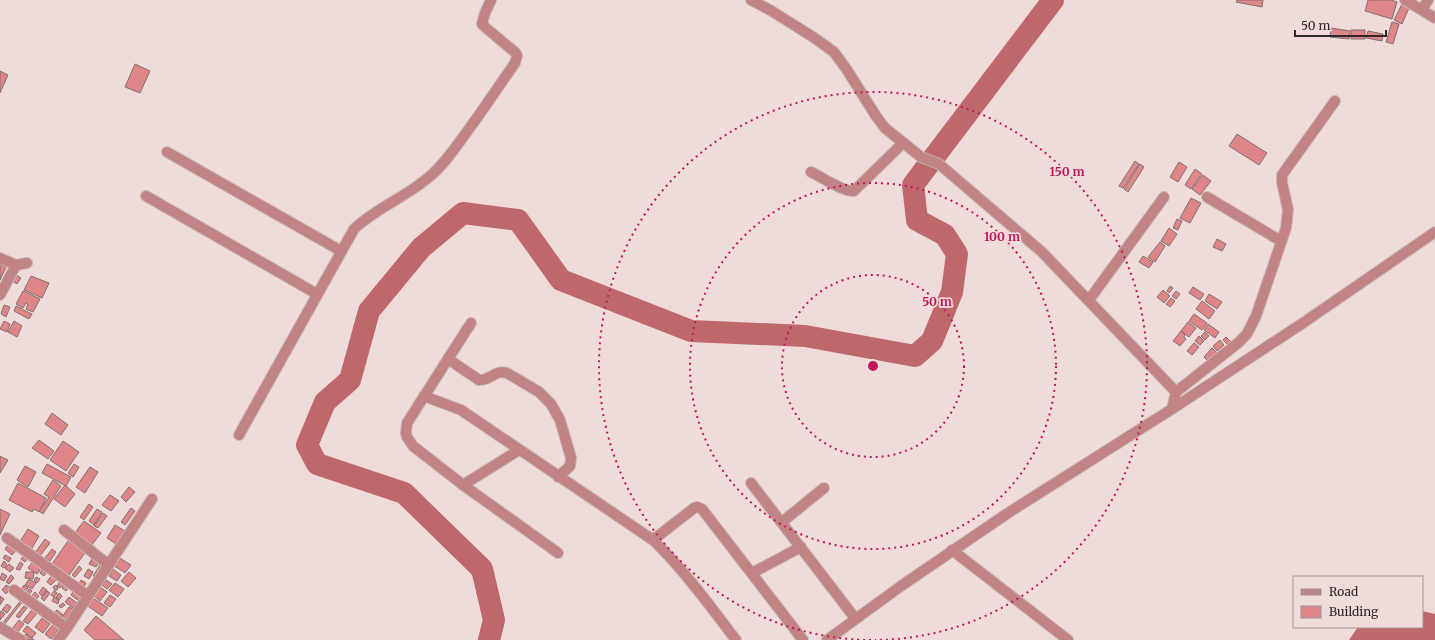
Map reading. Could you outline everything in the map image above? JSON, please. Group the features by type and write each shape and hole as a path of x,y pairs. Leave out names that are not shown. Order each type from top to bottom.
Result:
{"street":[{"path":"239,435 354,229 359,224 418,186 437,170 451,153 515,63 517,56 516,53 482,24 485,12 491,0"},
{"path":"752,0 764,3 834,52 885,128 921,157 939,164 1042,252 1176,392"},
{"path":"1405,0 1435,18"},
{"path":"1422,10 1428,0"},
{"path":"1172,409 1176,392 1238,343 1247,334 1256,316 1286,228 1288,210 1282,175 1334,101"},
{"path":"811,172 842,188 854,191 903,143"},
{"path":"167,152 341,251"},
{"path":"146,196 317,294"},
{"path":"1207,197 1281,241"},
{"path":"1089,300 1164,198"},
{"path":"827,640 855,618 952,550 1303,323 1435,232"},
{"path":"0,258 16,265 27,263"},
{"path":"0,295 16,265"},
{"path":"471,323 407,423 407,437 413,446 558,553"},
{"path":"448,359 479,380 485,379 499,371 507,372 545,398 556,412 560,420 571,458 570,466 558,476"},
{"path":"424,396 461,410 653,540 667,553 736,640"},
{"path":"463,484 519,450"},
{"path":"751,483 855,618"},
{"path":"782,522 824,488"},
{"path":"58,640 152,499"},
{"path":"653,540 694,508 700,508 704,511 803,640"},
{"path":"64,530 109,564"},
{"path":"7,538 88,596"},
{"path":"752,573 802,548"},
{"path":"952,550 1068,640"},
{"path":"14,590 67,628"},
{"path":"0,627 21,640"}],"shaded area":[{"path":"1423,611 1435,614 1435,640 1349,640 1357,628 1423,628"}],"building":[{"path":"1237,0 1263,0 1262,7 1236,2"},
{"path":"1368,0 1391,0 1397,2 1392,19 1365,11"},
{"path":"1402,4 1409,8 1402,24 1394,20"},
{"path":"1392,22 1399,24 1393,44 1386,42"},
{"path":"1331,28 1350,31 1349,39 1330,37"},
{"path":"1351,30 1365,30 1365,39 1351,39"},
{"path":"1368,31 1383,34 1382,41 1366,38"},
{"path":"135,64 150,71 140,93 125,87"},
{"path":"0,71 8,75 0,93"},
{"path":"1237,134 1267,153 1259,165 1229,146"},
{"path":"1135,161 1139,164 1123,188 1119,186"},
{"path":"1179,162 1187,167 1178,182 1170,177"},
{"path":"1140,164 1144,167 1128,192 1124,189"},
{"path":"1195,169 1202,174 1191,189 1185,185"},
{"path":"1203,175 1211,181 1200,195 1192,189"},
{"path":"1191,198 1201,203 1190,223 1180,218"},
{"path":"1177,219 1182,221 1178,230 1173,228"},
{"path":"1169,228 1177,234 1169,246 1161,241"},
{"path":"1217,239 1226,244 1222,251 1213,247"},
{"path":"1160,242 1165,246 1155,262 1148,257"},
{"path":"1143,256 1153,262 1149,268 1139,262"},
{"path":"0,264 6,267 0,280"},
{"path":"16,275 21,278 17,284 12,281"},
{"path":"31,276 49,283 42,298 24,290"},
{"path":"1170,286 1173,288 1169,293 1167,291"},
{"path":"1193,287 1204,294 1200,300 1189,293"},
{"path":"1163,290 1170,296 1164,303 1157,297"},
{"path":"23,291 40,299 33,312 26,309 28,304 26,303 23,308 16,304"},
{"path":"1176,291 1180,294 1176,299 1172,296"},
{"path":"1209,294 1222,302 1217,309 1205,301"},
{"path":"1171,298 1175,301 1170,307 1166,304"},
{"path":"1202,301 1215,311 1209,319 1196,309"},
{"path":"4,305 10,307 6,317 1,314"},
{"path":"16,306 32,314 29,319 14,311"},
{"path":"1194,314 1207,323 1202,330 1189,321"},
{"path":"4,321 10,324 7,332 0,329"},
{"path":"14,321 22,326 17,337 8,332"},
{"path":"1188,322 1196,328 1189,337 1181,331"},
{"path":"1208,324 1219,332 1215,338 1204,330"},
{"path":"1181,331 1185,335 1184,337 1186,339 1180,346 1173,341"},
{"path":"1205,332 1209,336 1205,340 1201,336"},
{"path":"1199,336 1204,341 1200,345 1195,341"},
{"path":"1226,337 1232,343 1229,346 1223,340"},
{"path":"1220,340 1224,345 1217,351 1213,346"},
{"path":"1194,343 1199,347 1192,355 1187,351"},
{"path":"1212,348 1219,355 1211,364 1204,357"},
{"path":"52,413 68,425 61,435 45,424"},
{"path":"39,440 54,451 48,459 32,448"},
{"path":"63,441 79,452 66,471 50,460"},
{"path":"0,456 8,460 0,473"},
{"path":"47,464 71,477 66,486 42,473"},
{"path":"74,464 79,467 73,477 68,473"},
{"path":"25,466 36,472 28,487 17,480"},
{"path":"90,467 98,472 85,493 76,487"},
{"path":"53,480 61,486 43,514 39,511 49,497 44,494"},
{"path":"18,483 46,498 39,512 34,509 32,512 9,500"},
{"path":"65,485 75,494 65,507 54,499"},
{"path":"129,487 135,492 126,502 121,497"},
{"path":"110,495 119,501 111,511 102,505"},
{"path":"89,504 93,507 84,520 80,517"},
{"path":"131,508 135,511 125,525 121,522"},
{"path":"0,509 10,514 0,535"},
{"path":"97,509 102,512 94,525 89,521"},
{"path":"103,513 107,516 98,528 94,526"},
{"path":"84,521 101,533 91,546 74,534"},
{"path":"115,525 128,533 119,546 107,538"},
{"path":"28,529 39,536 31,550 19,543"},
{"path":"70,538 87,550 67,578 50,567"},
{"path":"45,539 50,543 39,557 35,553"},
{"path":"10,542 18,548 12,555 5,549"},
{"path":"52,549 56,552 50,561 45,558"},
{"path":"25,554 29,557 25,562 21,559"},
{"path":"5,555 11,558 9,562 3,558"},
{"path":"93,557 100,561 96,567 89,564"},
{"path":"118,557 131,565 125,573 113,565"},
{"path":"34,560 42,567 37,574 28,568"},
{"path":"4,561 7,564 4,568 1,566"},
{"path":"20,562 23,564 20,570 16,569"},
{"path":"102,562 105,564 96,577 93,576"},
{"path":"9,564 14,568 10,572 5,568"},
{"path":"44,566 49,569 44,576 40,573"},
{"path":"79,566 82,569 75,577 72,575"},
{"path":"88,569 93,572 89,579 84,576"},
{"path":"113,569 121,575 117,581 109,576"},
{"path":"26,572 34,572 33,579 25,578"},
{"path":"129,572 136,578 128,587 121,581"},
{"path":"2,573 7,576 4,581 0,579"},
{"path":"11,575 14,578 9,584 6,582"},
{"path":"51,576 56,580 51,585 47,582"},
{"path":"36,577 40,579 37,583 34,580"},
{"path":"29,579 36,583 32,589 25,585"},
{"path":"61,580 64,583 60,588 57,586"},
{"path":"81,580 86,583 83,588 78,585"},
{"path":"106,580 112,584 107,589 102,585"},
{"path":"65,583 69,586 66,591 62,588"},
{"path":"115,583 124,589 118,597 109,590"},
{"path":"6,585 11,588 6,594 2,590"},
{"path":"24,585 28,588 23,594 19,592"},
{"path":"56,585 58,589 55,591 53,587"},
{"path":"43,587 47,590 42,596 39,593"},
{"path":"100,587 107,592 100,601 94,596"},
{"path":"29,589 32,591 27,597 25,595"},
{"path":"74,590 83,596 79,601 71,595"},
{"path":"47,591 50,593 44,601 41,598"},
{"path":"54,591 57,593 54,597 51,595"},
{"path":"35,592 39,596 34,602 30,598"},
{"path":"59,593 62,596 59,600 56,597"},
{"path":"110,595 116,599 110,607 104,603"},
{"path":"0,596 4,599 0,605"},
{"path":"54,597 59,600 58,604 52,601"},
{"path":"69,597 77,603 73,608 65,602"},
{"path":"93,598 108,608 102,616 88,606"},
{"path":"22,599 24,600 4,625 2,624"},
{"path":"63,603 65,605 61,608 59,606"},
{"path":"7,604 11,607 7,613 2,610"},
{"path":"24,606 27,608 19,618 16,616"},
{"path":"34,607 39,611 28,624 23,621"},
{"path":"69,607 73,609 63,623 60,620"},
{"path":"57,610 63,615 58,619 53,614"},
{"path":"1,611 5,614 0,620 0,613"},
{"path":"96,616 124,640 95,640 84,630"},
{"path":"42,618 50,624 43,633 35,627"},
{"path":"19,620 24,624 17,633 12,629"},
{"path":"55,622 60,627 51,639 45,634"},
{"path":"27,626 36,633 32,638 23,631"},
{"path":"26,634 34,640 28,640 24,636"}],"waterway":[{"path":"489,640 494,620 482,569 404,493 317,464 307,445 325,402 350,380 369,311 421,248 463,213 518,220 561,280 691,331 805,336 915,356 932,341 952,292 957,254 945,235 917,220 913,185 1053,0"}]}
